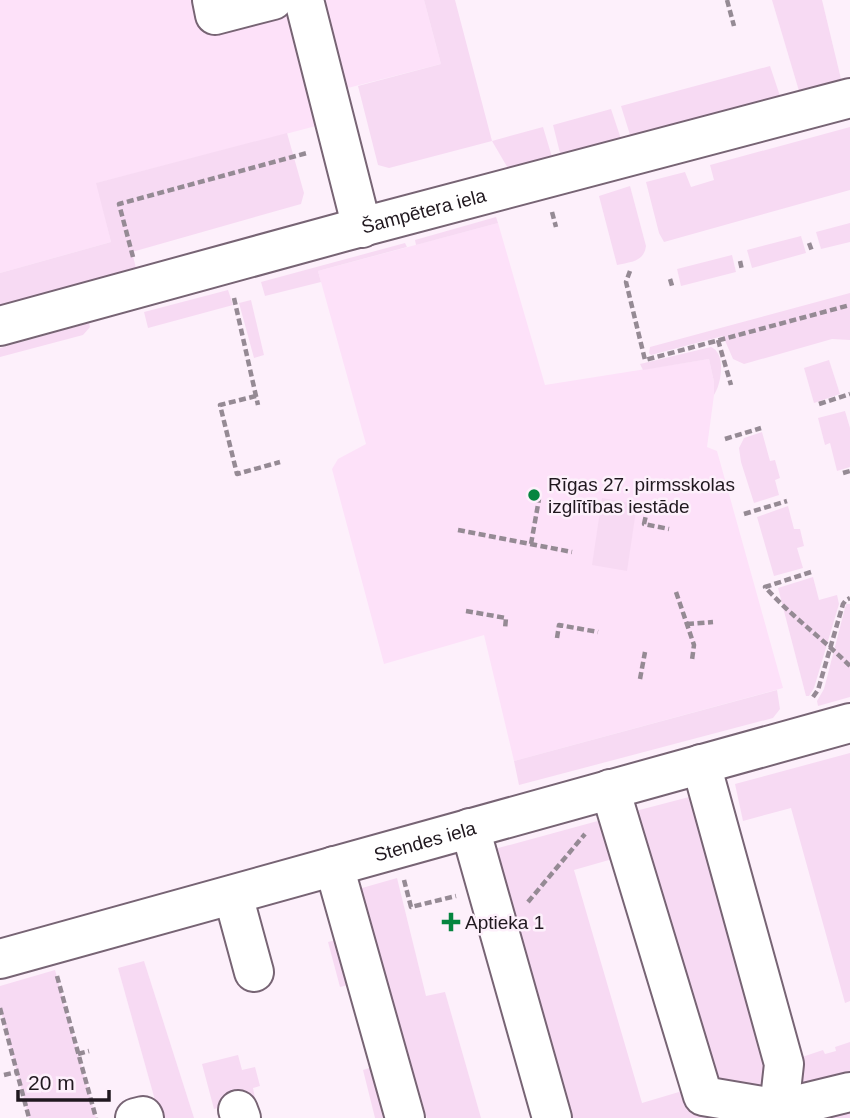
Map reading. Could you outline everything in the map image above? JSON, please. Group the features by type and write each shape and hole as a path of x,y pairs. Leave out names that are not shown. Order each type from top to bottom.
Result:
{"street":[{"path":"212,0 215,15 273,0"},
{"path":"304,0 362,228"},
{"name":"Šampētera iela","path":"0,326 850,99"},
{"name":"Stendes iela","path":"0,959 850,723"},
{"path":"701,764 784,1063 779,1113"},
{"path":"610,789 703,1096 779,1113 850,1092"},
{"path":"470,828 552,1118"},
{"path":"334,866 405,1118"},
{"path":"233,895 254,972"},
{"path":"135,1118 144,1118"}],"path":[{"path":"727,0 734,26"},
{"path":"141,288 119,204 312,152"},
{"path":"551,209 556,227"},
{"path":"809,243 812,251"},
{"path":"740,261 742,270"},
{"path":"630,271 626,282 645,360 850,305"},
{"path":"670,279 673,289"},
{"path":"233,294 258,405"},
{"path":"718,340 731,385"},
{"path":"819,404 850,394"},
{"path":"256,396 220,405 237,474 280,462"},
{"path":"725,439 761,428"},
{"path":"843,473 850,471"},
{"path":"531,544 539,499"},
{"path":"744,514 786,501"},
{"path":"651,511 647,511 645,524 669,529"},
{"path":"458,530 572,552"},
{"path":"504,539 504,546"},
{"path":"811,572 765,587 783,608 850,666"},
{"path":"676,592 694,645 692,660"},
{"path":"809,703 818,690 843,604 850,598"},
{"path":"466,611 506,618 505,629"},
{"path":"687,624 713,622"},
{"path":"557,638 559,625 598,632"},
{"path":"640,679 645,652"},
{"path":"500,935 593,824"},
{"path":"402,872 411,907 447,900 487,887"},
{"path":"48,945 96,1118"},
{"path":"0,1008 29,1118"},
{"path":"79,1054 89,1051"},
{"path":"4,1075 17,1072"}],"shaded area":[{"path":"0,0 424,0 441,64 309,98 316,126 97,183 111,242 0,273"},
{"path":"424,0 455,0 492,141 389,168 378,165 358,86 441,64"},
{"path":"772,0 822,0 840,83 802,94 799,91"},
{"path":"770,66 779,100 631,138 621,106"},
{"path":"611,109 621,139 564,157 560,153 553,125"},
{"path":"543,127 552,157 509,170 492,141"},
{"path":"850,127 850,190 664,242 659,233 646,182 685,172 691,187 714,180 710,165"},
{"path":"287,133 304,193 301,204 132,252 137,272 0,309 0,273 111,242 96,183"},
{"path":"630,186 646,246 639,258 617,265 599,196"},
{"path":"496,217 498,223 416,245 415,240"},
{"name":"Rīgas 27. pirmsskolas izglītības iestāde","path":"498,223 545,385 709,359 714,395 707,447 717,451 783,688 514,761 484,635 384,664 332,469 338,459 366,444 318,271"},
{"path":"850,223 850,242 821,249 816,232"},
{"path":"801,236 806,253 752,268 747,250"},
{"path":"405,243 407,247 318,271 321,282 265,296 261,282"},
{"path":"732,255 736,272 681,286 677,269"},
{"path":"228,290 233,305 148,328 144,312"},
{"path":"850,293 850,340 832,339 744,364 733,359 723,336 651,355 649,353 650,347"},
{"path":"251,300 264,355 254,358 239,303"},
{"path":"89,323 90,327 83,335 0,357 0,348"},
{"path":"711,347 716,350 721,362 719,383 714,395 709,359 643,370 640,364"},
{"path":"829,360 840,394 814,403 804,368"},
{"path":"845,411 850,428 850,467 837,471 830,443 825,445 818,418"},
{"path":"762,432 770,461 775,460 780,478 775,480 779,495 754,503 739,448 744,438"},
{"path":"602,498 637,504 627,571 592,565"},
{"path":"788,506 794,529 800,529 804,546 797,548 803,568 774,576 757,517"},
{"path":"813,577 819,600 837,595 839,604 814,688 809,696 806,696 778,588"},
{"path":"846,604 850,604 850,697 818,706 817,701 824,689"},
{"path":"777,690 780,709 773,718 519,785 514,761"},
{"path":"850,753 850,1001 845,1003 791,808 743,821 735,784"},
{"path":"693,796 784,1063 823,1050 825,1054 836,1051 835,1047 850,1042 850,1118 567,1118 491,850 605,819 623,856 574,870 642,1103 689,1089 624,814"},
{"path":"397,878 426,996 445,992 481,1118 427,1118 355,890"},
{"path":"344,938 356,983 340,987 328,942"},
{"path":"144,961 194,1118 160,1118 118,968"},
{"path":"55,970 96,1118 29,1118 0,1008 0,986"},
{"path":"238,1055 242,1070 255,1067 260,1086 253,1088 255,1098 214,1109 202,1064"},
{"path":"378,1065 387,1109 383,1118 375,1118 363,1070"}],"place":[{"name":"Rīgas 27. pirmsskolas izglītības iestāde","path":"534,495"},
{"name":"Aptieka 1","path":"451,922"}]}
